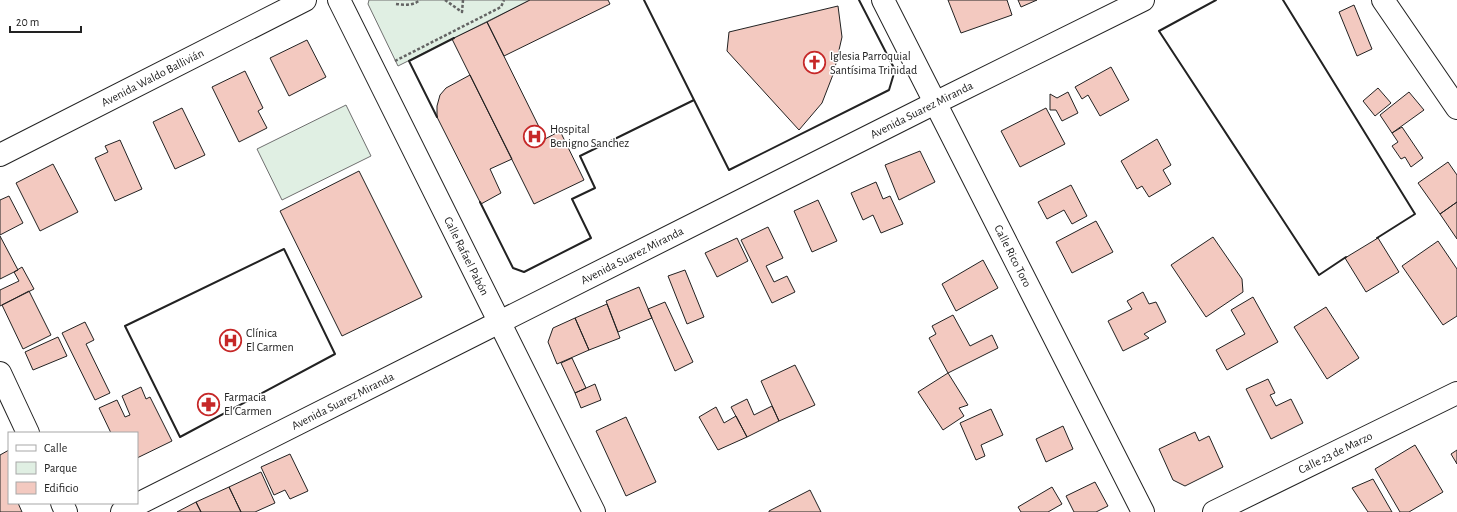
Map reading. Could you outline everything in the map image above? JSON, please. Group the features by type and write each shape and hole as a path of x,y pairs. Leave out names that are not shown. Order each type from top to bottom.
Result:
{"main road":[{"name":"Avenida Waldo Ballivián","path":"0,155 305,0"},
{"name":"Calle Rafael Pabón","path":"339,0 594,512"},
{"name":"Calle Rico Toro","path":"883,0 1143,512"},
{"name":"Avenida Suarez Miranda","path":"122,512 1143,0"},
{"path":"1383,0 1457,108"},
{"path":"0,373 28,432"},
{"name":"Calle 23 de Marzo","path":"1214,512 1457,393"}],"path":[{"path":"396,4 406,5 416,3 420,0"},
{"path":"445,0 462,12 463,0"},
{"path":"374,72 501,7 504,0"}],"green space":[{"path":"369,0 530,0 398,66 368,4"},
{"path":"346,105 371,156 282,200 257,149"}],"building":[{"path":"530,0 608,0 610,4 504,56 487,22"},
{"path":"948,0 1007,0 1012,15 961,33"},
{"path":"1018,0 1037,0 1021,7"},
{"path":"1354,5 1372,49 1357,56 1339,12"},
{"path":"838,6 842,37 834,72 822,103 799,130 727,51 729,32"},
{"path":"487,22 545,139 560,131 584,180 534,204 452,39"},
{"path":"307,40 326,77 289,96 270,58"},
{"path":"1111,67 1129,100 1100,116 1088,95 1082,99 1075,87"},
{"path":"245,71 263,108 258,111 267,128 239,142 212,87"},
{"path":"470,75 512,159 490,169 501,193 481,204 437,117 437,106 440,95 446,88"},
{"path":"1378,88 1391,103 1375,116 1363,101"},
{"path":"1068,92 1078,113 1062,121 1056,110 1050,110 1050,94 1057,98"},
{"path":"1409,92 1424,110 1392,133 1380,115"},
{"path":"182,108 205,155 175,169 153,122"},
{"path":"1046,108 1065,144 1020,167 1001,131"},
{"path":"1402,127 1423,158 1411,167 1405,157 1401,159 1392,146 1398,142 1392,133"},
{"path":"1157,139 1171,165 1163,170 1171,184 1149,197 1142,186 1137,189 1121,161"},
{"path":"120,140 142,189 115,201 95,158 108,152 105,146"},
{"path":"920,151 935,182 899,200 885,165"},
{"path":"1448,162 1457,175 1457,202 1440,214 1418,183"},
{"path":"53,164 78,212 40,231 16,183"},
{"path":"359,171 422,297 342,336 280,211"},
{"path":"876,182 883,199 890,196 903,224 881,233 873,215 863,220 851,193"},
{"path":"1071,185 1087,216 1072,224 1064,210 1047,219 1038,202"},
{"path":"9,196 23,223 0,235 0,200"},
{"path":"818,200 837,241 812,252 794,211"},
{"path":"1457,202 1457,239 1440,214"},
{"path":"1096,221 1113,252 1072,273 1056,242"},
{"path":"768,227 783,258 766,266 774,282 787,276 795,292 772,303 741,240"},
{"path":"0,236 18,270 0,279"},
{"path":"1213,237 1242,279 1243,292 1206,317 1171,265"},
{"path":"737,238 748,261 717,277 705,253"},
{"path":"1378,238 1399,272 1366,292 1345,258"},
{"path":"1438,241 1457,269 1457,316 1443,325 1402,266"},
{"path":"983,260 998,288 956,311 942,284"},
{"path":"22,267 34,289 0,306 0,290 19,281 14,272"},
{"path":"685,270 704,317 687,324 668,276"},
{"path":"639,287 652,318 618,332 606,301"},
{"path":"29,291 51,335 23,349 2,305"},
{"path":"1143,292 1149,304 1156,302 1166,322 1144,334 1149,338 1123,351 1108,321 1132,309 1127,301"},
{"path":"1253,297 1278,342 1227,370 1216,350 1245,334 1231,310"},
{"path":"665,302 693,362 675,371 648,309"},
{"path":"607,304 620,338 589,350 575,318"},
{"path":"1326,307 1359,358 1327,379 1294,327"},
{"path":"953,315 970,346 992,335 998,348 948,373 929,338 936,334 932,326"},
{"path":"575,318 589,350 557,364 548,342 553,328"},
{"path":"85,322 94,340 86,344 110,393 95,400 62,333"},
{"path":"58,337 67,356 33,370 25,352"},
{"path":"572,358 586,388 575,393 561,363"},
{"path":"795,365 815,405 779,421 761,381"},
{"path":"948,373 968,405 959,408 964,416 943,430 918,392"},
{"path":"1268,379 1275,393 1270,395 1276,406 1291,399 1303,423 1271,439 1246,389"},
{"path":"595,384 601,400 581,408 575,393"},
{"path":"141,387 146,399 150,397 172,441 138,458 138,432 111,432 99,408 117,400 125,417 130,415 122,396"},
{"path":"747,399 754,415 772,406 779,421 747,437 731,407"},
{"path":"716,407 724,423 736,416 747,437 718,450 699,417"},
{"path":"991,409 1003,435 981,445 985,456 976,460 960,423"},
{"path":"626,417 656,482 626,496 596,431"},
{"path":"1063,426 1073,449 1046,462 1036,439"},
{"path":"1195,432 1199,441 1209,436 1223,467 1185,486 1173,480 1159,449"},
{"path":"1415,445 1443,492 1409,512 1400,512 1375,469"},
{"path":"1457,450 1457,464 1451,454"},
{"path":"8,451 8,504 18,504 22,512 0,512 0,455"},
{"path":"290,454 308,491 290,499 285,490 274,495 261,467"},
{"path":"261,472 275,503 255,512 241,512 229,487"},
{"path":"1373,479 1392,512 1368,512 1352,488"},
{"path":"1095,482 1108,506 1096,512 1074,512 1066,496"},
{"path":"229,487 241,512 201,512 196,502"},
{"path":"1052,487 1062,504 1048,512 1021,512 1018,507"},
{"path":"810,490 821,512 769,512 769,511"},
{"path":"196,502 201,512 177,512"}],"wall":[{"path":"480,202 513,268 524,272 591,238 572,199 595,188 580,156 694,100 644,0"},
{"path":"694,100 729,170 889,90 895,70 859,0"},
{"path":"1216,0 1159,31 1319,275 1346,257"},
{"path":"1283,0 1415,214 1377,238"},
{"path":"437,117 409,61 454,38"},
{"path":"284,249 335,354 180,437 125,326 284,249"}],"place":[{"name":"Iglesia Parroquial Santísima Trinidad","path":"814,63"},
{"name":"Hospital Benigno Sanchez","path":"534,136"},
{"name":"Clínica El Carmen","path":"230,340"},
{"name":"Farmacia El Carmen","path":"209,404"}]}
